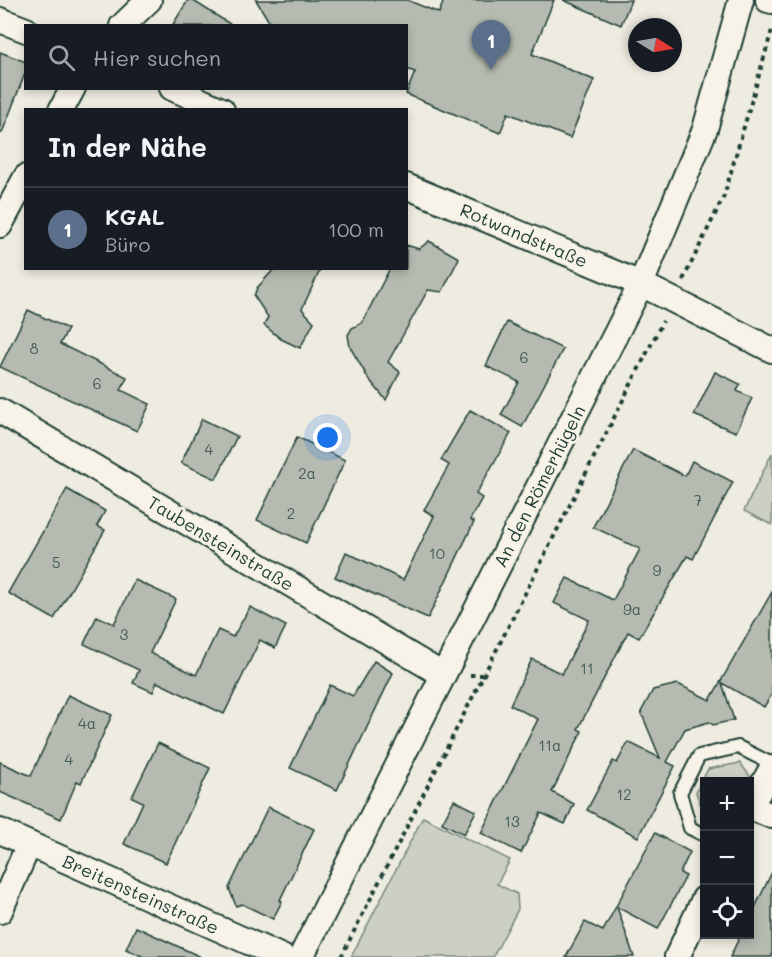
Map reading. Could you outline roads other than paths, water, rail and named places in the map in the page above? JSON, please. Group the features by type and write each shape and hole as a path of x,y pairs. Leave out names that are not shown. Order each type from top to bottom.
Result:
{"street":[{"path":"124,24 149,0"},
{"name":"An den Römerhügeln","path":"301,957 641,284 705,129 741,0"},
{"path":"0,20 24,29"},
{"path":"63,108 72,90"},
{"path":"177,90 217,108"},
{"path":"0,225 24,181"},
{"name":"Rotwandstraße","path":"408,187 641,284 772,350"},
{"name":"Taubensteinstraße","path":"0,411 443,675"},
{"path":"754,800 772,766"},
{"path":"754,809 772,816"},
{"name":"Breitensteinstraße","path":"0,831 282,957"},
{"path":"0,911 29,844"},
{"path":"677,957 700,909"}],"lane":[{"path":"700,833 690,828 680,793 699,756 738,747 772,766"}],"place":[{"name":"KGAL","path":"491,70"}]}
